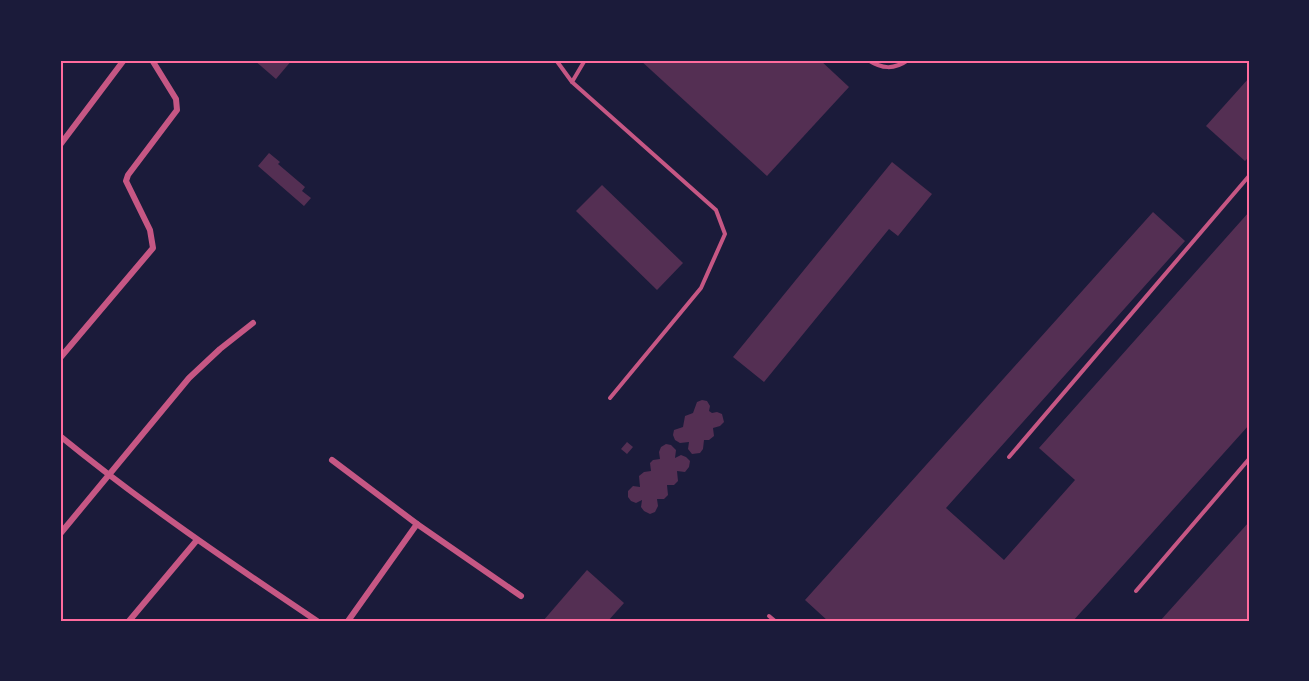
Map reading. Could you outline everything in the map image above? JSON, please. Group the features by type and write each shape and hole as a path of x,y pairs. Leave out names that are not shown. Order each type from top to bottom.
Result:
{"street":[{"path":"60,145 124,60"},
{"path":"60,358 153,248 150,230 126,181 128,175 177,110 176,99 152,60"},
{"path":"60,534 189,378 220,349 253,324"},
{"path":"60,436 108,476 197,540 317,621"},
{"path":"332,460 417,524 521,596"},
{"path":"348,621 417,524"},
{"path":"129,621 197,540"}],"lane":[{"path":"556,60 573,82 716,210 725,234 701,288 610,398"},
{"path":"573,82 585,60"},
{"path":"868,60 879,67 894,67 908,60"},
{"path":"1009,458 1249,176"},
{"path":"1136,591 1249,459"},
{"path":"769,616 775,621"}],"building":[{"path":"254,60 292,60 276,79"},
{"path":"640,60 820,60 849,87 767,176"},
{"path":"1249,78 1249,157 1245,161 1206,126"},
{"path":"269,153 280,162 278,164 305,187 302,191 311,198 304,206 258,166"},
{"path":"892,162 932,194 898,236 889,229 764,382 733,357"},
{"path":"602,185 683,263 657,290 576,211"},
{"path":"1153,212 1185,241 946,508 1004,560 1075,480 1039,448 1249,212 1249,425 1073,621 828,621 805,600"},
{"path":"707,401 710,406 709,411 722,414 724,422 713,428 714,436 709,440 704,440 700,453 692,454 688,449 689,442 680,443 673,435 674,430 683,427 685,416 693,413 697,402"},
{"path":"627,442 633,447 627,454 621,449"},
{"path":"666,444 676,450 675,458 681,455 690,461 689,467 685,472 677,471 678,481 674,485 667,485 668,495 664,499 657,499 658,506 655,512 650,514 641,507 642,500 636,503 631,501 628,491 633,486 640,487 639,476 651,471 650,463 660,459 661,447"},
{"path":"1249,522 1249,621 1160,621"},
{"path":"587,570 624,603 608,621 543,621"}]}
